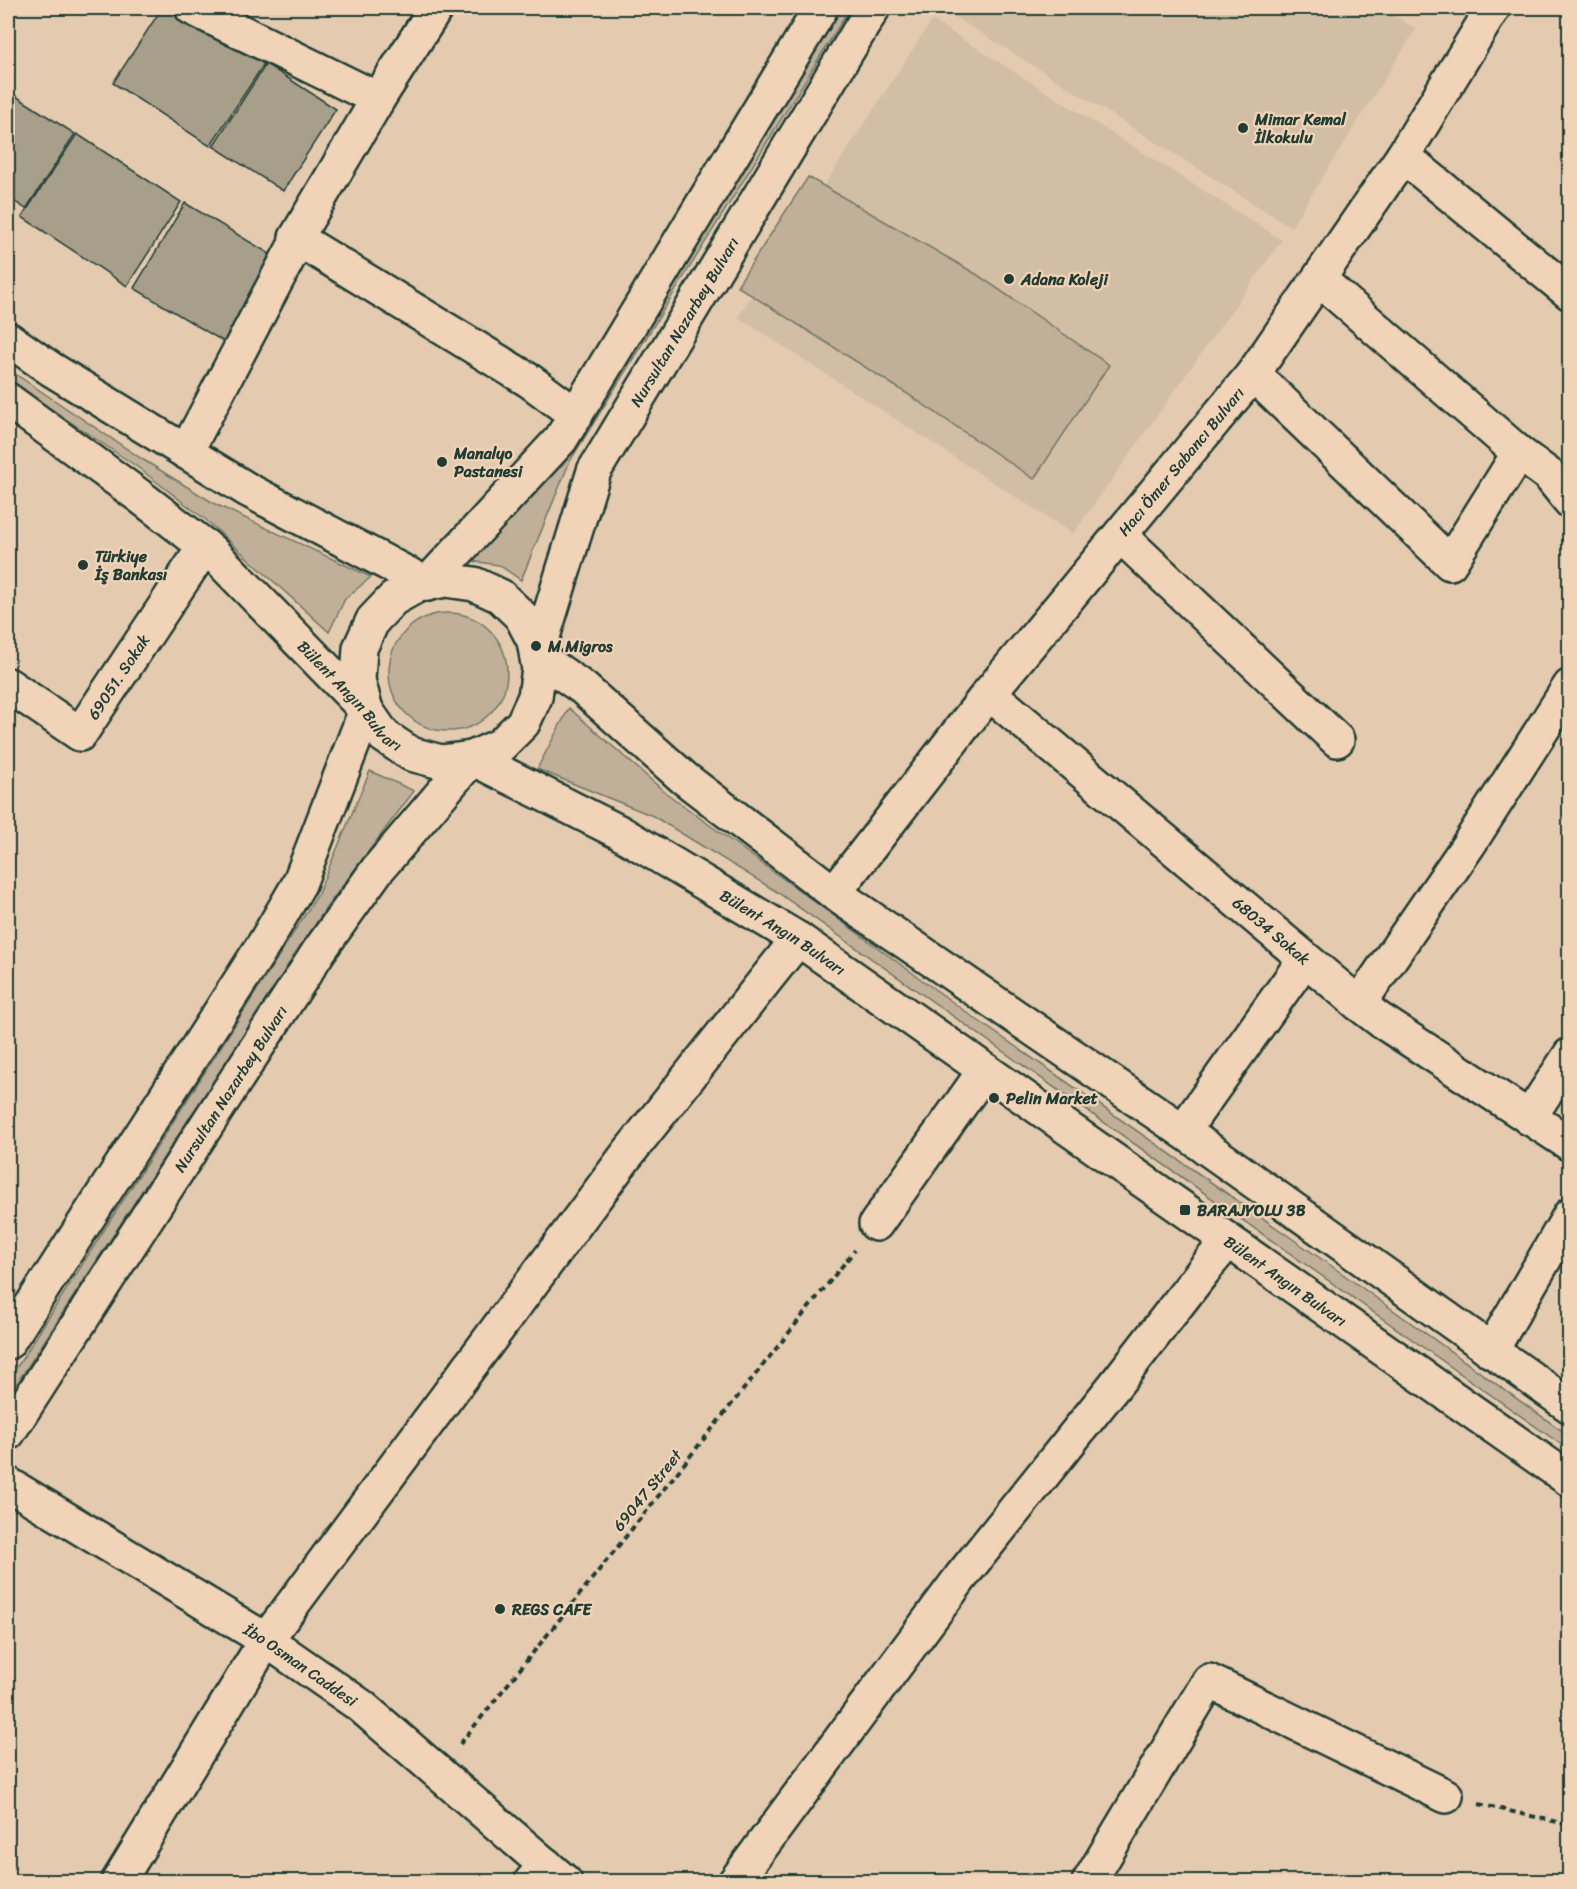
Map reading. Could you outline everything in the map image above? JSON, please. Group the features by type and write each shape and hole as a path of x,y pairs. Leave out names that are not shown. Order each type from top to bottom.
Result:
{"street":[{"path":"192,8 378,99"},
{"path":"186,452 295,246 296,238 378,99 436,8"},
{"path":"427,584 561,439 820,8"},
{"name":"Nursultan Nazarbey Bulvarı","path":"537,656 594,471 873,8"},
{"name":"Hacı Ömer Sabancı Bulvarı","path":"834,893 989,693 1253,374 1320,280 1403,156 1493,8"},
{"path":"1403,156 1569,293"},
{"path":"296,238 530,381 576,415"},
{"path":"1320,280 1519,453 1549,475 1569,501"},
{"path":"8,339 51,369 248,490 427,584"},
{"path":"1253,374 1450,563 1519,453"},
{"name":"Bülent Angın Bulvarı","path":"8,400 205,546 366,710 384,736 411,754 441,762 472,758 619,832 798,939 1569,1480"},
{"path":"1121,536 1337,740"},
{"name":"69051. Sokak","path":"8,686 80,734 205,546"},
{"path":"8,1342 264,944 298,884 366,710 358,680 360,648 373,620 393,599 418,585 446,580 474,584 500,596 520,616 534,641 539,669 535,697 523,723 501,745 472,758"},
{"path":"537,656 583,688 684,778 834,893 1183,1131 1569,1406"},
{"path":"1359,1004 1469,844 1568,692"},
{"name":"68034 Sokak","path":"989,693 1359,1004 1569,1144"},
{"name":"Nursultan Nazarbey Bulvarı","path":"8,1433 319,951 377,870 472,758"},
{"path":"118,1881 266,1640 626,1156 798,939"},
{"path":"1183,1131 1305,959"},
{"path":"1529,1118 1569,1055"},
{"path":"876,1224 985,1070"},
{"path":"1491,1351 1569,1215"},
{"path":"735,1881 961,1577 1228,1241"},
{"name":"İbo Osman Caddesi","path":"8,1484 266,1640 361,1706 438,1772 547,1876"},
{"path":"1089,1881 1209,1681 1446,1796"}],"path":[{"name":"69047 Street","path":"438,1772 876,1224"},
{"path":"1446,1796 1569,1825"}],"shaded area":[{"path":"841,8 850,8 570,461 521,580 499,565 471,561 564,457"},
{"name":"Mimar Kemal İlkokulu","path":"941,8 1382,8 1416,29 1291,227"},
{"name":"Adana Koleji","path":"932,20 1282,240 1073,534 738,317"},
{"path":"808,177 976,274 1109,365 1034,479 906,393 737,286"},
{"path":"8,369 142,459 215,504 371,577 345,599 329,632 206,520 136,466 8,380"},
{"path":"448,613 481,623 497,639 507,672 497,705 481,721 448,731 415,721 399,705 389,672 399,639 415,623"},
{"path":"569,708 666,793 782,878 973,1017 1333,1267 1569,1436 1569,1450 774,890 653,816 537,769"},
{"path":"370,771 414,791 328,905 8,1397 8,1381 317,896"}],"building":[{"path":"162,8 176,8 264,64 210,146 113,83"},
{"path":"266,64 336,109 283,191 213,146"},
{"path":"8,91 75,134 26,209 8,197"},
{"path":"77,134 181,202 127,286 22,217"},
{"path":"185,203 275,257 224,342 134,288"}],"place":[{"name":"Mimar Kemal İlkokulu","path":"1243,128"},
{"name":"Adana Koleji","path":"1009,279"},
{"name":"Manalyo Pastanesi","path":"442,462"},
{"name":"Türkiye İş Bankası","path":"83,565"},
{"name":"M Migros","path":"536,646"},
{"name":"Pelin Market","path":"994,1098"},
{"name":"BARAJYOLU 3B","path":"1185,1210"},
{"name":"REGS CAFE","path":"500,1609"}]}
